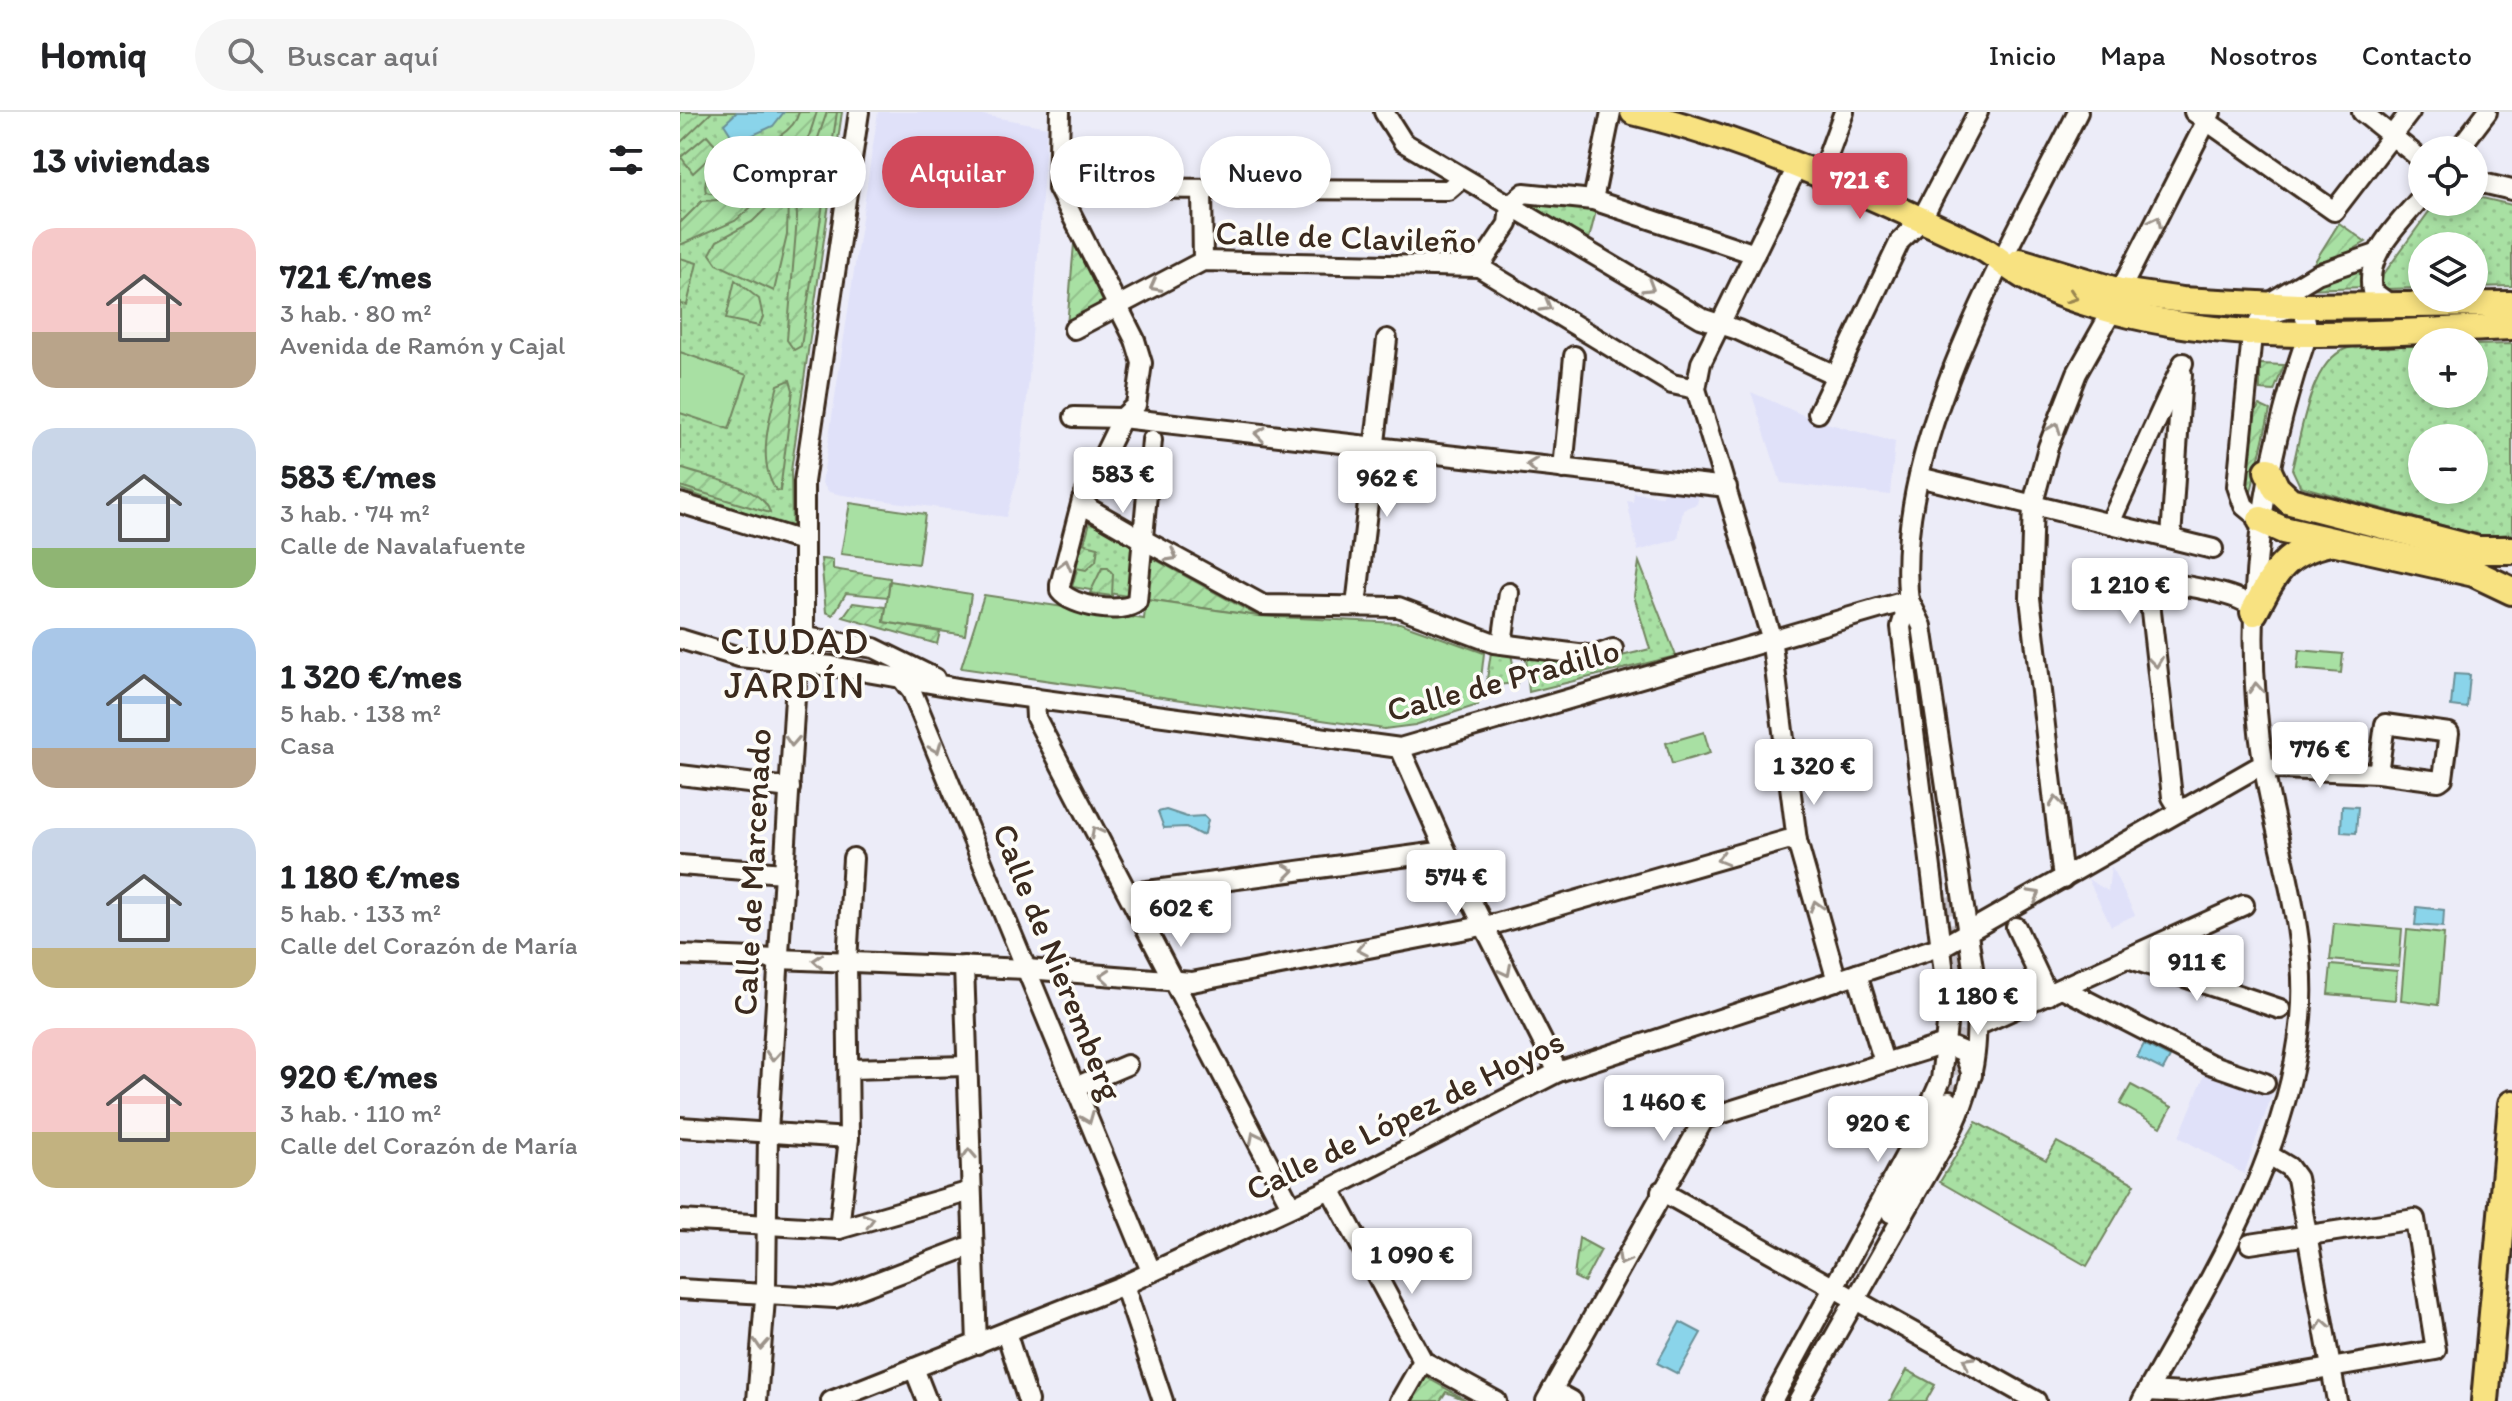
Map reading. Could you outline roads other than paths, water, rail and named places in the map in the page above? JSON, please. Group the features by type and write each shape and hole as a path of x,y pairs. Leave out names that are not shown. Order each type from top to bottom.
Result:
{"highway":[{"path":"2268,471 2276,488 2290,501 2478,550 2512,550"},
{"path":"2261,520 2276,528 2474,573 2512,591"},
{"path":"2254,611 2286,561 2307,547 2338,540"},
{"path":"2485,1401 2512,1104"}],"main road":[{"path":"1633,112 1739,144 1797,167 1980,247 2018,274 2064,295 2116,301 2182,300 2298,306 2512,304"},
{"path":"2116,301 2183,327 2252,335 2512,327"}],"street":[{"name":"Calle de Marcenado","path":"757,1401 765,1294 768,1132 796,682 804,637 802,541 805,468 859,112"},
{"path":"1059,136 1060,112"},
{"path":"1384,112 1403,142 1701,318 1835,375"},
{"path":"1593,200 1611,112"},
{"path":"1820,177 1844,112"},
{"path":"1818,413 1900,241 1920,222 1978,112"},
{"path":"1949,895 1909,600 1911,538 1919,477 1952,365 2078,112"},
{"path":"2362,112 2408,150"},
{"path":"2063,879 2030,598 2033,503 2048,447 2077,373 2116,301 2204,114 2334,211 2410,112"},
{"path":"2469,136 2487,112"},
{"path":"1797,167 1701,363 1696,389 1771,637 1797,841 1837,981"},
{"path":"1331,190 1448,190 1462,178"},
{"path":"2488,184 2512,190"},
{"path":"1479,267 1508,224 1510,205 1524,193 1593,200 1755,254"},
{"path":"1068,208 1135,340 1142,363 1136,405 1122,418 1082,500 1060,591 1075,602 1124,609 1134,605 1138,597 1152,440"},
{"path":"1202,208 1203,261"},
{"path":"2391,305 2381,301 2372,291 2371,275 2376,254 2408,214"},
{"path":"2266,305 2317,274 2376,254"},
{"name":"Calle de Clavileño","path":"1074,329 1203,261 1479,267 1672,384 1696,389"},
{"path":"2145,1396 2269,1155 2296,1058 2302,993 2297,942 2264,766 2254,611 2268,471 2308,333 2304,312 2298,306 2262,316 2252,335 2237,486 2244,506 2261,520"},
{"path":"1356,606 1387,339"},
{"path":"1563,469 1574,356"},
{"path":"2110,523 2183,363 2171,538"},
{"path":"1074,417 1122,418 1727,487"},
{"path":"1919,477 2213,549"},
{"path":"1082,500 1090,509 1263,605 1411,610 1502,644 1594,656 1613,649"},
{"path":"680,503 802,541"},
{"path":"2180,810 2172,797 2148,585 2158,581 2232,597 2246,602 2254,611"},
{"path":"1502,644 1509,593"},
{"path":"1798,1401 1949,1135 1973,1076 1978,1021 1968,934 1922,626 1909,600"},
{"path":"1777,1396 1937,1091 1945,1044 1946,1016 1938,947 1938,917 1901,627 1909,600"},
{"name":"Calle de Pradillo","path":"680,639 739,657 865,671 964,689 1400,748 1771,637 1909,600"},
{"name":"Calle de Pradillo","path":"804,637 874,648 964,689"},
{"path":"865,671 876,663 874,648"},
{"name":"Calle de Nieremberg","path":"902,679 912,692 1151,1271"},
{"path":"1035,698 1036,718 1291,1206"},
{"path":"2264,766 2441,780 2449,733 2385,724 2378,773"},
{"path":"1400,748 1446,851 1558,1072"},
{"name":"Calle de López de Hoyos","path":"831,1401 1124,1285 1330,1189 1558,1072 1837,981 1968,934 2180,810 2264,766"},
{"path":"680,775 790,788"},
{"path":"680,955 1027,969 1174,982 1483,926 1787,840 1797,841"},
{"path":"1131,898 1140,892 1446,851"},
{"path":"839,1229 849,1138 847,962 853,858"},
{"path":"680,865 784,873"},
{"path":"1978,1021 2056,992 2244,905"},
{"path":"2016,927 2056,992 2210,1064 2265,1083"},
{"path":"2128,958 2280,1009"},
{"path":"964,966 977,1344"},
{"path":"1857,974 1884,1062"},
{"path":"1946,1016 1964,1006 1978,1021"},
{"path":"1572,1401 1549,1395 1704,1119 1945,1044 1964,1052 1973,1076"},
{"path":"1075,1087 1127,1065"},
{"path":"849,1069 966,1066"},
{"path":"1855,1300 1878,1237 1949,1101"},
{"path":"680,1127 849,1138"},
{"path":"2269,1155 2294,1173 2337,1401"},
{"path":"1330,1189 1423,1361 1496,1401"},
{"path":"680,1220 839,1229 971,1191"},
{"path":"1661,1191 2036,1401"},
{"path":"2145,1396 2183,1393 2436,1350 2415,1219 2250,1244"},
{"path":"1835,1290 1878,1237"},
{"path":"680,1289 835,1298 973,1245"},
{"path":"1124,1285 1156,1399"},
{"path":"1006,1332 1028,1401"},
{"path":"1400,1401 1423,1361"},
{"path":"914,1368 927,1401"}],"water":[{"path":"737,112 784,112 773,126 751,136 732,136 724,124"},
{"path":"2454,674 2470,675 2467,708 2451,706"},
{"path":"2342,806 2358,807 2356,833 2341,832"},
{"path":"1166,810 1187,817 1204,816 1208,820 1205,833 1201,835 1186,827 1164,828 1158,812"},
{"path":"2417,907 2444,910 2443,927 2415,925"},
{"path":"2144,1044 2170,1057 2163,1070 2137,1057"},
{"path":"1680,1322 1701,1333 1678,1374 1657,1363"}],"tunnel":[{"path":"1949,895 1964,1038 1949,1101"}],"district":[{"name":"CIUDAD JARDÍN","path":"795,663"}]}
